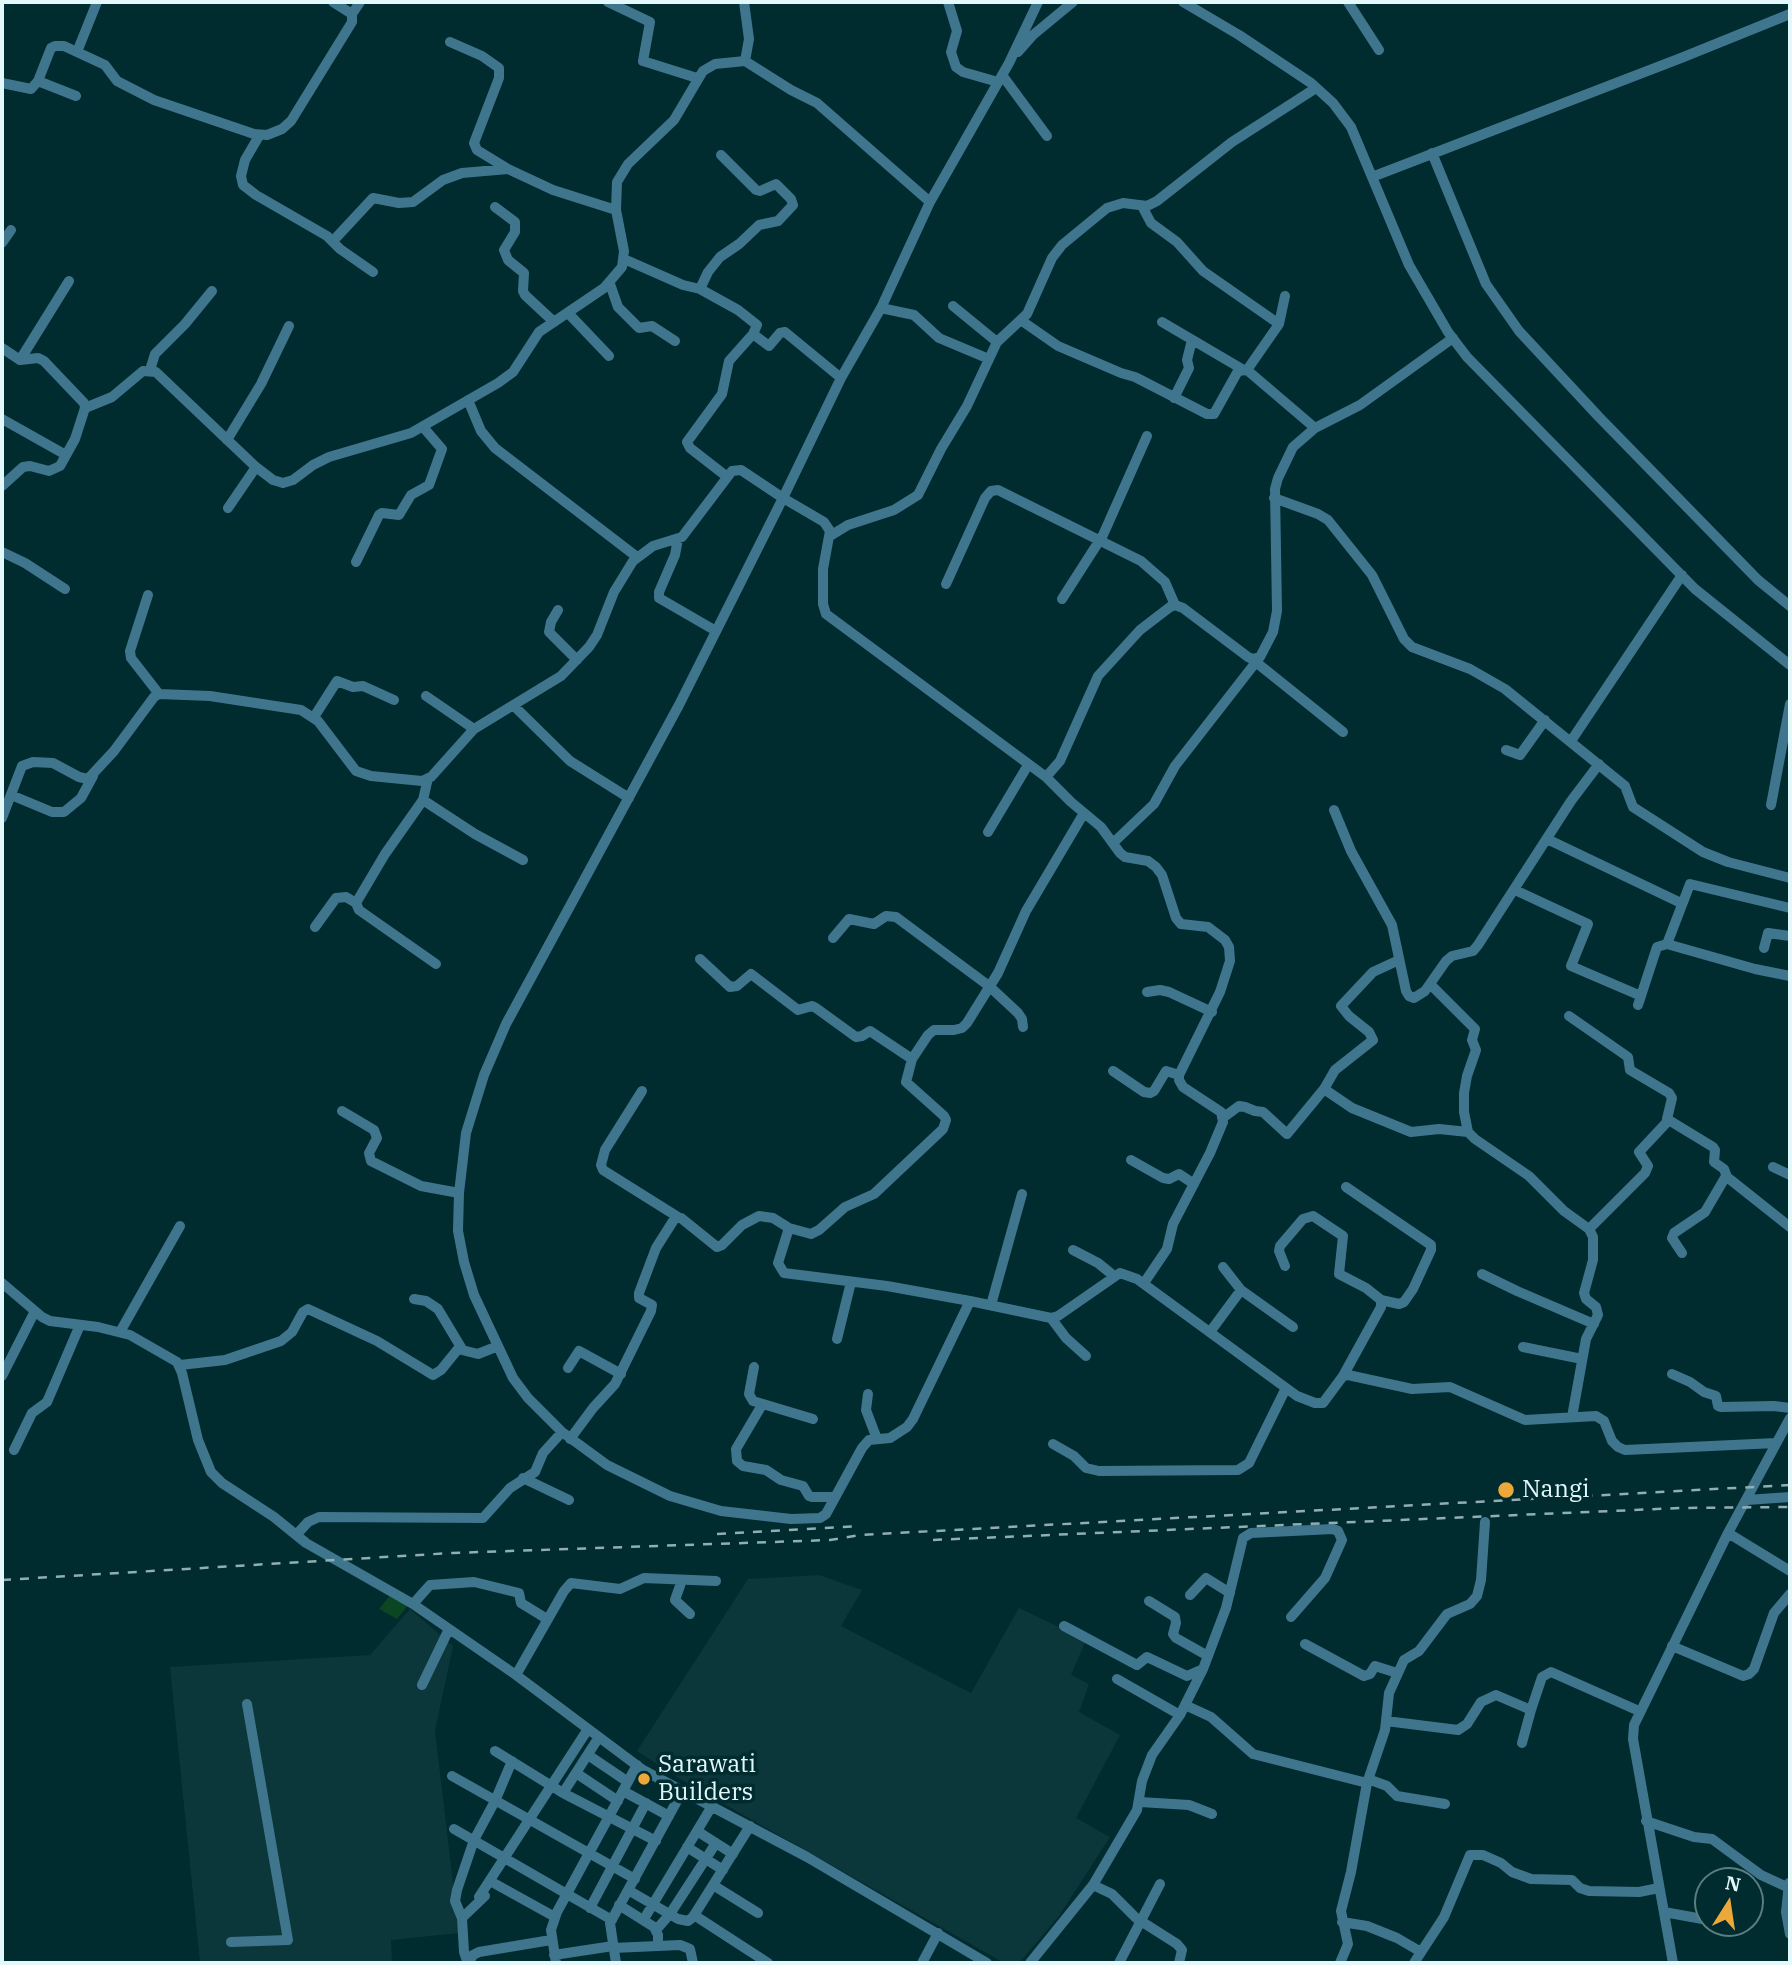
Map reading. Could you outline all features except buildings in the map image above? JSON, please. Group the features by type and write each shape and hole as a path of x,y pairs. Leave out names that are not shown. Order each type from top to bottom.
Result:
{"street":[{"path":"77,52 97,2"},
{"path":"333,2 352,14"},
{"path":"2,83 32,89 51,48 58,46 104,65 117,81 154,100 259,136 274,133 291,121 341,44 352,22 352,14 360,2"},
{"path":"608,2 650,22 643,61 697,78"},
{"path":"744,2 749,39 745,61"},
{"path":"948,2 957,31 951,52 956,67 963,72 1000,78 1047,136"},
{"path":"970,1301 913,1419 890,1438 869,1440 826,1514 807,1520 720,1511 670,1496 607,1465 566,1436 528,1398 513,1378 474,1295 458,1231 459,1193 466,1133 484,1075 506,1024 716,631 841,378 881,308 930,202 1009,63 1038,2"},
{"path":"1009,63 1033,36 1073,2"},
{"path":"1183,2 1239,35 1317,88 1333,103 1351,127 1409,265 1453,338 1467,356 1695,589 1790,665"},
{"path":"1348,2 1379,50"},
{"path":"1372,177 1790,14"},
{"path":"450,42 482,56 499,68 499,78 474,143 477,150 508,169 552,190 616,210"},
{"path":"85,408 112,397 138,373 150,370 162,376 256,467 279,482 289,482 321,460 394,439 423,426 506,378 513,372 535,337 610,284 622,267 624,259 615,190 622,171 674,120 697,78 715,64 745,61 817,103 930,202"},
{"path":"38,81 76,96"},
{"path":"830,536 848,525 894,510 918,495 941,449 967,407 997,342 1027,314 1052,258 1062,245 1107,208 1123,203 1142,206 1157,201 1232,142 1317,88"},
{"path":"259,136 245,160 241,176 247,190 333,241 348,256 373,272"},
{"path":"1432,153 1486,284 1519,331 1758,580 1790,606"},
{"path":"700,289 708,272 720,257 759,225 778,221 793,205 791,199 776,184 760,191 756,190 721,155"},
{"path":"333,241 373,198 398,203 413,202 452,175 508,169"},
{"path":"1142,206 1151,223 1177,242 1203,271 1279,324"},
{"path":"495,207 515,222 515,232 504,250 508,260 525,275 523,291 537,309 554,322"},
{"path":"2,243 11,230"},
{"path":"624,259 683,285 700,289 738,310 757,327 729,361 724,390 687,442 690,448 726,476"},
{"path":"20,360 69,281"},
{"path":"610,284 618,307 639,328 652,326 675,341"},
{"path":"150,370 155,354 185,324 212,291"},
{"path":"1022,321 1058,346 1135,377 1207,414 1214,414 1235,374 1245,370 1279,324 1285,296"},
{"path":"953,306 997,342"},
{"path":"881,308 914,315 939,338 989,359"},
{"path":"568,313 609,356"},
{"path":"1162,322 1245,370 1315,428"},
{"path":"228,440 261,384 289,326"},
{"path":"753,334 769,346 780,333 785,332 841,378"},
{"path":"1113,843 1154,804 1175,766 1254,660 1265,650 1273,632 1277,611 1274,498 1278,478 1293,447 1315,428 1360,405 1453,338"},
{"path":"1174,398 1189,368 1187,360 1192,340"},
{"path":"2,348 20,360 38,358 44,361 84,403 85,408 66,455 55,470 26,466 2,486"},
{"path":"468,400 481,431 495,448 637,557"},
{"path":"2,419 66,455"},
{"path":"356,562 379,515 399,515 411,495 431,481 442,449 423,426"},
{"path":"1062,599 1099,540 1147,436"},
{"path":"229,508 256,467"},
{"path":"11,795 52,812 64,812 81,798 93,776 159,694 210,696 302,710 314,717 352,766 362,774 422,781 428,778 474,729 552,684 577,660 597,635 614,592 637,557 653,546 678,539 726,476 737,469 824,522 830,531 823,569 822,604 827,614 1046,777 1101,827 1119,853 1125,857 1148,861 1156,867 1173,911 1181,924 1201,925 1225,940 1229,947 1230,961 1212,1012 1179,1075 1183,1087 1221,1112 1224,1117"},
{"path":"946,584 985,498 990,491 998,490 1141,561 1165,582 1175,606"},
{"path":"1274,498 1328,520 1372,575 1404,639 1412,647 1488,678 1599,764 1628,790 1633,807 1703,852 1728,862 1790,878"},
{"path":"678,539 676,555 659,592 659,598 716,631"},
{"path":"2,552 25,562 65,589"},
{"path":"1571,741 1682,575"},
{"path":"148,596 130,651 131,658 159,694"},
{"path":"1046,777 1060,761 1098,676 1140,630 1164,610 1175,606 1183,608 1254,660 1343,732"},
{"path":"558,610 549,632 577,660"},
{"path":"314,717 337,681 353,687 363,686 394,700"},
{"path":"426,696 474,729"},
{"path":"1771,805 1790,704"},
{"path":"514,706 570,761 629,798"},
{"path":"1506,750 1520,755 1545,720"},
{"path":"2,818 19,772 27,763 58,765 83,779 93,776"},
{"path":"1334,810 1351,851 1392,925 1409,996 1419,996 1452,956 1473,951 1478,945 1599,764"},
{"path":"988,832 1027,765"},
{"path":"356,903 385,854 423,800 428,778"},
{"path":"423,800 523,860"},
{"path":"642,1091 605,1150 601,1164 603,1170 678,1217 717,1247 742,1225 760,1216 772,1218 805,1234 815,1233 845,1207 874,1194 943,1129 946,1123 944,1116 906,1082 912,1059 934,1030 962,1028 967,1023 998,973 1026,911 1084,813"},
{"path":"1547,839 1681,903"},
{"path":"1667,944 1690,884 1790,908"},
{"path":"1515,890 1588,924 1571,966 1640,1000 1657,947 1667,944 1790,976"},
{"path":"315,927 336,898 346,897 436,964"},
{"path":"833,938 849,919 874,924 891,915 989,986 1018,1013 1023,1027"},
{"path":"1764,948 1768,933 1790,936"},
{"path":"699,959 730,987 737,986 748,975 755,976 798,1010 812,1006 856,1037 870,1031 912,1059"},
{"path":"1144,1283 1163,1258 1173,1224 1210,1153 1224,1117 1239,1106 1245,1107 1263,1112 1287,1134 1324,1089 1335,1070 1373,1040 1369,1032 1341,1006 1373,972 1399,960"},
{"path":"1430,984 1475,1029 1472,1040 1476,1050 1465,1081 1464,1093 1468,1132 1529,1176 1564,1210 1589,1229 1593,1237 1593,1254 1584,1293 1586,1299 1598,1310 1598,1318 1588,1332 1572,1417"},
{"path":"1147,992 1169,992 1212,1012"},
{"path":"1569,1016 1628,1057 1630,1070 1671,1095 1672,1101 1666,1117 1668,1121 1713,1147 1714,1162 1724,1169 1726,1176 1790,1227"},
{"path":"1113,1072 1150,1093 1166,1071 1179,1075"},
{"path":"1324,1089 1347,1105 1411,1132 1440,1129 1468,1132"},
{"path":"342,1111 374,1130 377,1138 369,1153 371,1161 421,1186 459,1193"},
{"path":"1589,1229 1645,1173 1648,1166 1639,1152 1668,1121"},
{"path":"1131,1160 1163,1178 1169,1179 1179,1174 1194,1184"},
{"path":"1773,1167 1790,1175"},
{"path":"1682,1253 1672,1235 1705,1212 1726,1176"},
{"path":"1285,1266 1279,1251 1280,1246 1303,1219 1312,1216 1343,1236 1339,1274 1381,1300 1399,1304 1404,1302 1413,1289 1431,1245 1346,1187"},
{"path":"991,1305 1022,1194"},
{"path":"297,1534 308,1522 319,1517 483,1518 510,1488 538,1469 543,1453 566,1436 611,1391 652,1308 650,1303 639,1296 649,1263 673,1220 678,1217"},
{"path":"120,1332 180,1226"},
{"path":"789,1228 778,1263 785,1273 970,1301 1051,1318 1073,1306 1114,1276 1120,1273 1129,1275 1144,1283 1297,1396 1315,1403 1323,1403 1343,1376 1381,1307 1381,1300"},
{"path":"1073,1250 1098,1263 1114,1276"},
{"path":"1223,1266 1241,1290 1293,1327"},
{"path":"1482,1274 1517,1292 1594,1324"},
{"path":"837,1339 851,1282"},
{"path":"2,1283 50,1321 120,1332 168,1355 180,1365 198,1440 211,1472 222,1483 312,1547 412,1604 516,1675 637,1765 750,1826 987,1963"},
{"path":"1210,1332 1241,1290"},
{"path":"414,1299 426,1301 438,1309 462,1349"},
{"path":"180,1365 225,1360 281,1342 292,1332 303,1312 308,1309 377,1341 429,1374 437,1374 454,1352 462,1349 478,1354 498,1346"},
{"path":"2,1376 35,1311"},
{"path":"1051,1318 1066,1338 1086,1356"},
{"path":"14,1450 35,1410 47,1402 80,1325"},
{"path":"1523,1347 1582,1359"},
{"path":"568,1368 579,1351 621,1374"},
{"path":"754,1367 749,1394 753,1401 813,1419"},
{"path":"1672,1374 1688,1380 1703,1392 1716,1396 1721,1407 1790,1408"},
{"path":"1343,1376 1412,1389 1450,1387 1525,1420 1596,1416 1601,1418 1612,1441 1625,1450 1783,1438"},
{"path":"1053,1444 1074,1455 1086,1468 1099,1471 1238,1470 1249,1463 1286,1388"},
{"path":"868,1394 866,1410 877,1438"},
{"path":"762,1405 736,1449 737,1461 766,1471 781,1480 799,1484 809,1496 835,1497"},
{"path":"1673,1963 1646,1821 1633,1739 1634,1725 1728,1533 1783,1438 1790,1418"},
{"path":"523,1478 569,1500"},
{"path":"1747,1500 1790,1497"},
{"path":"1340,1963 1348,1944 1341,1911 1351,1872 1367,1781 1386,1721 1389,1693 1404,1660 1419,1651 1447,1614 1470,1604 1477,1595 1485,1522"},
{"path":"1030,1963 1093,1885 1137,1811 1142,1781 1152,1755 1182,1710 1203,1670 1230,1593 1246,1535 1333,1529 1338,1531 1342,1540 1325,1578 1291,1616"},
{"path":"1728,1533 1790,1572"},
{"path":"516,1675 547,1619 571,1583 620,1589 644,1578 716,1581"},
{"path":"1190,1595 1206,1578 1230,1593"},
{"path":"682,1580 674,1600 690,1614"},
{"path":"412,1604 430,1585 474,1582 519,1593 521,1603 547,1619"},
{"path":"1672,1646 1736,1673 1749,1674 1754,1669 1774,1613 1790,1594"},
{"path":"1149,1601 1175,1617 1173,1634 1176,1638 1208,1656"},
{"path":"1064,1626 1137,1665 1147,1657 1187,1676 1203,1670"},
{"path":"422,1685 449,1629"},
{"path":"1305,1644 1364,1676 1368,1676 1375,1666 1397,1673"},
{"path":"1522,1743 1542,1677 1551,1672 1639,1711"},
{"path":"1117,1679 1182,1710 1210,1717 1253,1754 1387,1786 1397,1796 1445,1804"},
{"path":"1386,1721 1458,1730 1467,1724 1481,1702 1496,1695 1531,1710"},
{"path":"230,1942 288,1940 247,1704"},
{"path":"462,1919 493,1882 529,1820 588,1729"},
{"path":"563,1793 599,1737"},
{"path":"495,1751 563,1793 656,1841"},
{"path":"588,1755 623,1791"},
{"path":"512,1761 474,1840 457,1890 456,1901 462,1919 464,1952 469,1961 479,1952 551,1940"},
{"path":"637,1765 555,1917 551,1930 555,1959 613,1947 658,1946 686,1947 690,1949 693,1963"},
{"path":"576,1773 623,1791 669,1816"},
{"path":"452,1776 635,1879"},
{"path":"616,1963 610,1933 612,1920 683,1790"},
{"path":"1140,1802 1189,1805 1212,1814"},
{"path":"590,1908 646,1803"},
{"path":"644,1919 712,1806"},
{"path":"1646,1821 1694,1837 1712,1839 1761,1875 1789,1884 1786,1912 1790,1934"},
{"path":"628,1890 684,1922 688,1921 750,1826"},
{"path":"454,1829 612,1920"},
{"path":"697,1831 733,1854"},
{"path":"656,1930 670,1914 716,1843"},
{"path":"687,1847 723,1870"},
{"path":"1414,1963 1444,1917 1470,1856 1483,1855 1501,1863 1512,1872 1531,1878 1572,1880 1583,1890 1639,1892 1659,1888"},
{"path":"479,1897 493,1882"},
{"path":"493,1882 555,1917"},
{"path":"1119,1963 1160,1884"},
{"path":"713,1885 758,1913"},
{"path":"1093,1885 1111,1894 1131,1914 1181,1947 1179,1963"},
{"path":"619,1905 644,1919 656,1930 658,1946"},
{"path":"1664,1912 1694,1917"},
{"path":"694,1915 768,1963"},
{"path":"1342,1922 1367,1926 1422,1952"},
{"path":"922,1963 938,1933"}],"shaded area":[{"path":"819,1575 862,1590 841,1626 971,1693 1019,1608 1086,1640 1071,1675 1089,1684 1079,1712 1120,1735 1076,1818 1110,1837 1059,1916 1019,1963 1004,1963 680,1779 637,1751 748,1579"},
{"path":"410,1609 453,1646 435,1731 459,1933 391,1940 392,1963 200,1963 170,1667 370,1655"}],"green space":[{"path":"391,1594 409,1604 397,1619 379,1609"}],"railway":[{"path":"2,1580 452,1553 830,1540 860,1535 1790,1485"},
{"path":"933,1540 1681,1508 1790,1507"},
{"path":"717,1534 860,1526"}],"place":[{"name":"Nangi","path":"1506,1490"},
{"name":"Sarawati Builders","path":"644,1779"}]}
